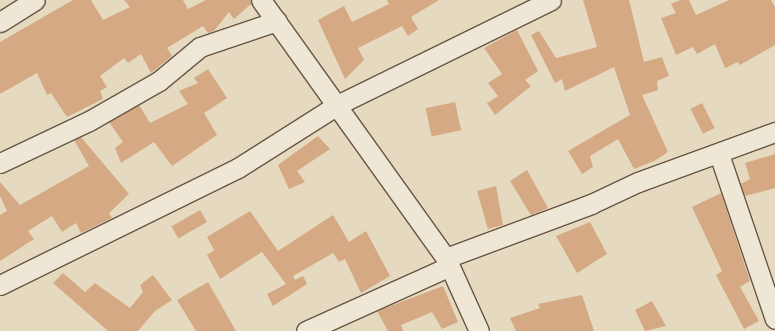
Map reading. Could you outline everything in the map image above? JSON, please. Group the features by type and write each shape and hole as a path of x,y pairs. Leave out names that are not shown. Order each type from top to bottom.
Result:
{"street":[{"path":"0,22 35,0"},
{"path":"261,0 339,104 447,263 479,331"},
{"path":"0,285 238,168 339,104 551,0"},
{"path":"0,163 89,121 159,80 195,49 277,21"},
{"path":"306,331 447,263 591,204 638,182 720,154 775,132"},
{"path":"720,154 775,320"}],"building":[{"path":"73,0 91,0 103,20 130,7 124,0 183,0 188,9 206,0 250,0 251,4 234,19 229,12 214,31 208,33 203,26 167,48 172,56 151,73 141,54 128,63 124,58 100,76 107,87 100,91 103,99 67,117 51,93 47,95 37,73 0,94 0,42"},
{"path":"387,0 439,0 411,17 418,29 408,36 402,26 358,48 364,60 345,79 318,20 344,6 352,22 389,4"},
{"path":"583,0 629,0 644,62 662,57 669,76 657,81 658,90 642,95 668,152 654,161 634,169 618,139 590,156 593,167 582,174 568,151 630,115 614,67 565,91 562,79 555,83 531,35 539,31 556,58 597,47"},
{"path":"680,0 689,0 696,15 729,0 771,0 775,7 775,45 740,65 738,62 725,68 715,44 697,54 693,47 676,55 661,18 676,13 671,4"},
{"path":"517,30 538,71 525,80 531,86 495,115 487,103 498,96 488,83 502,74 484,48"},
{"path":"208,69 227,98 204,113 217,135 172,166 154,142 121,163 115,148 123,142 109,122 139,105 150,123 188,104 179,91 198,83 194,78"},
{"path":"455,102 461,130 432,137 426,108"},
{"path":"702,103 715,128 703,134 690,109"},
{"path":"318,136 330,149 297,171 305,182 289,189 278,165"},
{"path":"81,137 129,194 109,213 112,218 81,233 76,223 62,232 52,216 28,231 34,239 0,261 0,215 7,211 0,196 0,182 20,205 89,166 74,140"},
{"path":"775,154 775,188 745,196 741,184 750,179 745,163"},
{"path":"527,170 548,208 531,215 510,181"},
{"path":"496,186 503,225 488,229 477,191"},
{"path":"721,193 750,281 740,287 759,321 744,329 716,275 722,271 692,207"},
{"path":"200,210 207,222 178,239 171,226"},
{"path":"250,211 278,251 333,215 349,242 366,231 390,276 361,293 345,259 339,262 333,253 293,276 295,280 303,276 307,284 273,306 267,294 286,284 262,252 220,279 207,255 214,250 207,237"},
{"path":"590,222 607,254 577,273 556,236"},
{"path":"63,273 85,292 95,283 130,308 143,292 140,285 153,275 172,300 155,311 138,331 108,331 53,283"},
{"path":"208,282 236,331 196,331 177,300"},
{"path":"443,286 458,322 442,329 432,312 401,325 403,331 388,331 377,311"},
{"path":"582,295 594,331 516,331 510,318 540,308 538,304"},
{"path":"652,301 666,326 645,331 635,310"}]}
